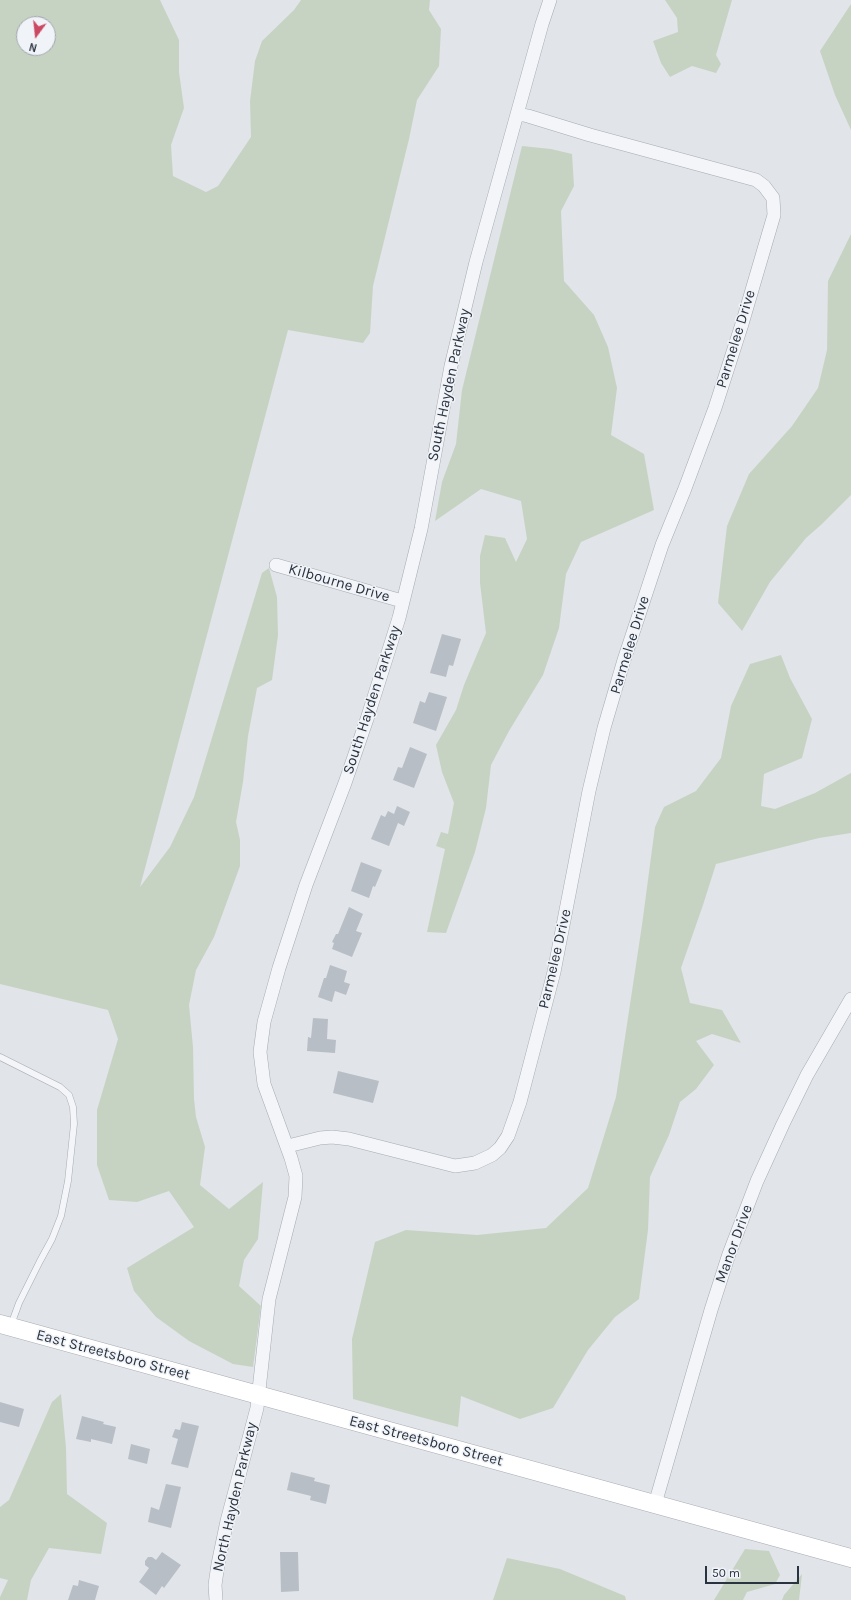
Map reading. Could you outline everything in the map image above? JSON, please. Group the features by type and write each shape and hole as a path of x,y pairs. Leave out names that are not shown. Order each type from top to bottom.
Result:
{"main road":[{"name":"East Streetsboro Street","path":"5,1325 851,1558"}],"street":[{"name":"South Hayden Parkway","path":"258,1394 269,1299 295,1197 296,1176 288,1146 264,1084 260,1052 264,1022 279,968 306,885 345,783 378,688 421,529 451,366 474,270 550,0"},
{"name":"Parmelee Drive","path":"288,1146 320,1138 349,1138 455,1166 475,1163 492,1155 500,1148 508,1136 520,1102 554,972 589,791 604,728 624,660 662,546 715,408 742,324 774,215 773,198 764,186 756,180 518,114"},
{"name":"Kilbourne Drive","path":"276,565 402,601"},
{"name":"Manor Drive","path":"655,1504 711,1310 729,1254 757,1181 807,1075 851,999"},
{"name":"North Hayden Parkway","path":"216,1600 218,1564 227,1521 257,1408 258,1394"}],"lane":[{"path":"0,1057 60,1087 69,1095 73,1107 74,1124 68,1181 61,1216 52,1239 19,1303 5,1325"}],"green space":[{"path":"0,0 160,0 179,40 179,72 184,108 171,145 173,176 206,192 218,186 251,137 250,101 255,61 262,41 294,10 301,0 430,0 429,10 441,29 439,66 417,100 373,286 370,333 363,343 288,330 140,887 170,847 194,797 262,573 269,568 277,597 278,635 272,680 257,688 248,736 243,782 236,822 240,840 240,866 214,937 196,970 189,1005 193,1047 194,1099 196,1117 205,1147 200,1185 229,1209 263,1182 258,1239 244,1260 239,1286 261,1306 253,1367 233,1364 189,1341 156,1317 134,1291 127,1268 194,1227 169,1191 137,1202 109,1200 97,1165 97,1110 118,1039 108,1010 0,984"},
{"path":"665,0 732,0 716,55 721,64 716,73 692,66 670,77 661,63 653,41 678,32 677,18"},
{"path":"851,4 851,130 835,95 820,51"},
{"path":"522,146 551,149 572,154 574,186 561,211 564,281 594,315 608,347 617,388 611,435 644,454 654,510 581,542 566,574 559,628 543,675 509,731 491,765 486,808 475,852 446,933 427,932 445,849 436,846 441,832 448,834 454,803 442,772 436,745 456,710 464,685 486,633 480,583 480,556 485,535 505,538 516,562 527,539 521,501 481,489 435,521 442,482 456,444 462,390"},
{"path":"851,234 851,495 806,538 770,582 742,631 718,603 727,526 749,474 792,426 818,388 827,350 828,281"},
{"path":"781,655 790,678 812,719 802,758 764,774 761,806 775,809 815,793 851,773 851,833 819,838 716,864 681,968 690,1003 722,1010 741,1043 712,1034 696,1041 714,1065 696,1089 680,1102 669,1135 650,1177 648,1230 639,1299 615,1317 588,1350 553,1408 520,1419 461,1396 458,1427 353,1399 352,1339 375,1242 406,1230 477,1235 546,1228 588,1188 616,1097 655,827 664,807 696,791 721,758 731,706 750,664"},
{"path":"61,1394 66,1448 67,1494 107,1523 101,1554 49,1548 31,1580 27,1600 0,1600 8,1580 0,1578 0,1507 9,1500 52,1402"},
{"path":"745,1549 769,1551 780,1575 775,1584 747,1592 743,1600 714,1600"},
{"path":"507,1558 560,1569 625,1596 626,1600 493,1600"},
{"path":"802,1574 799,1600 782,1600 784,1595"}],"building":[{"path":"442,634 461,639 453,666 449,665 446,677 430,673"},
{"path":"429,692 447,697 436,731 413,723 420,701 425,703"},
{"path":"410,747 427,754 414,788 393,780 398,767 402,768"},
{"path":"397,806 410,812 404,826 398,823 389,846 371,839 381,815 385,817 388,811 394,814"},
{"path":"361,862 382,870 375,887 373,886 369,898 351,891"},
{"path":"349,907 363,914 356,931 362,933 352,957 332,949 334,943 332,942 336,934 338,934"},
{"path":"330,965 347,971 344,982 350,984 346,995 335,991 332,1002 318,997"},
{"path":"313,1018 328,1019 327,1039 336,1040 335,1053 307,1051 308,1037 311,1038"},
{"path":"338,1071 379,1081 373,1103 333,1093"},
{"path":"0,1402 24,1409 19,1427 0,1422"},
{"path":"82,1416 116,1427 112,1444 91,1439 91,1442 76,1439"},
{"path":"182,1422 199,1426 188,1468 171,1464 178,1439 172,1437 175,1429 180,1430"},
{"path":"131,1444 150,1449 147,1464 128,1459"},
{"path":"291,1472 315,1478 314,1481 330,1485 326,1504 310,1500 311,1496 287,1490"},
{"path":"166,1484 181,1487 171,1528 148,1522 151,1507 159,1510"},
{"path":"162,1552 181,1565 164,1588 162,1586 156,1595 139,1582 149,1568 145,1565 145,1561 148,1557 152,1557 156,1560"},
{"path":"280,1552 298,1552 299,1591 281,1592"},
{"path":"79,1580 99,1586 95,1600 68,1600 73,1585 78,1586"}]}
